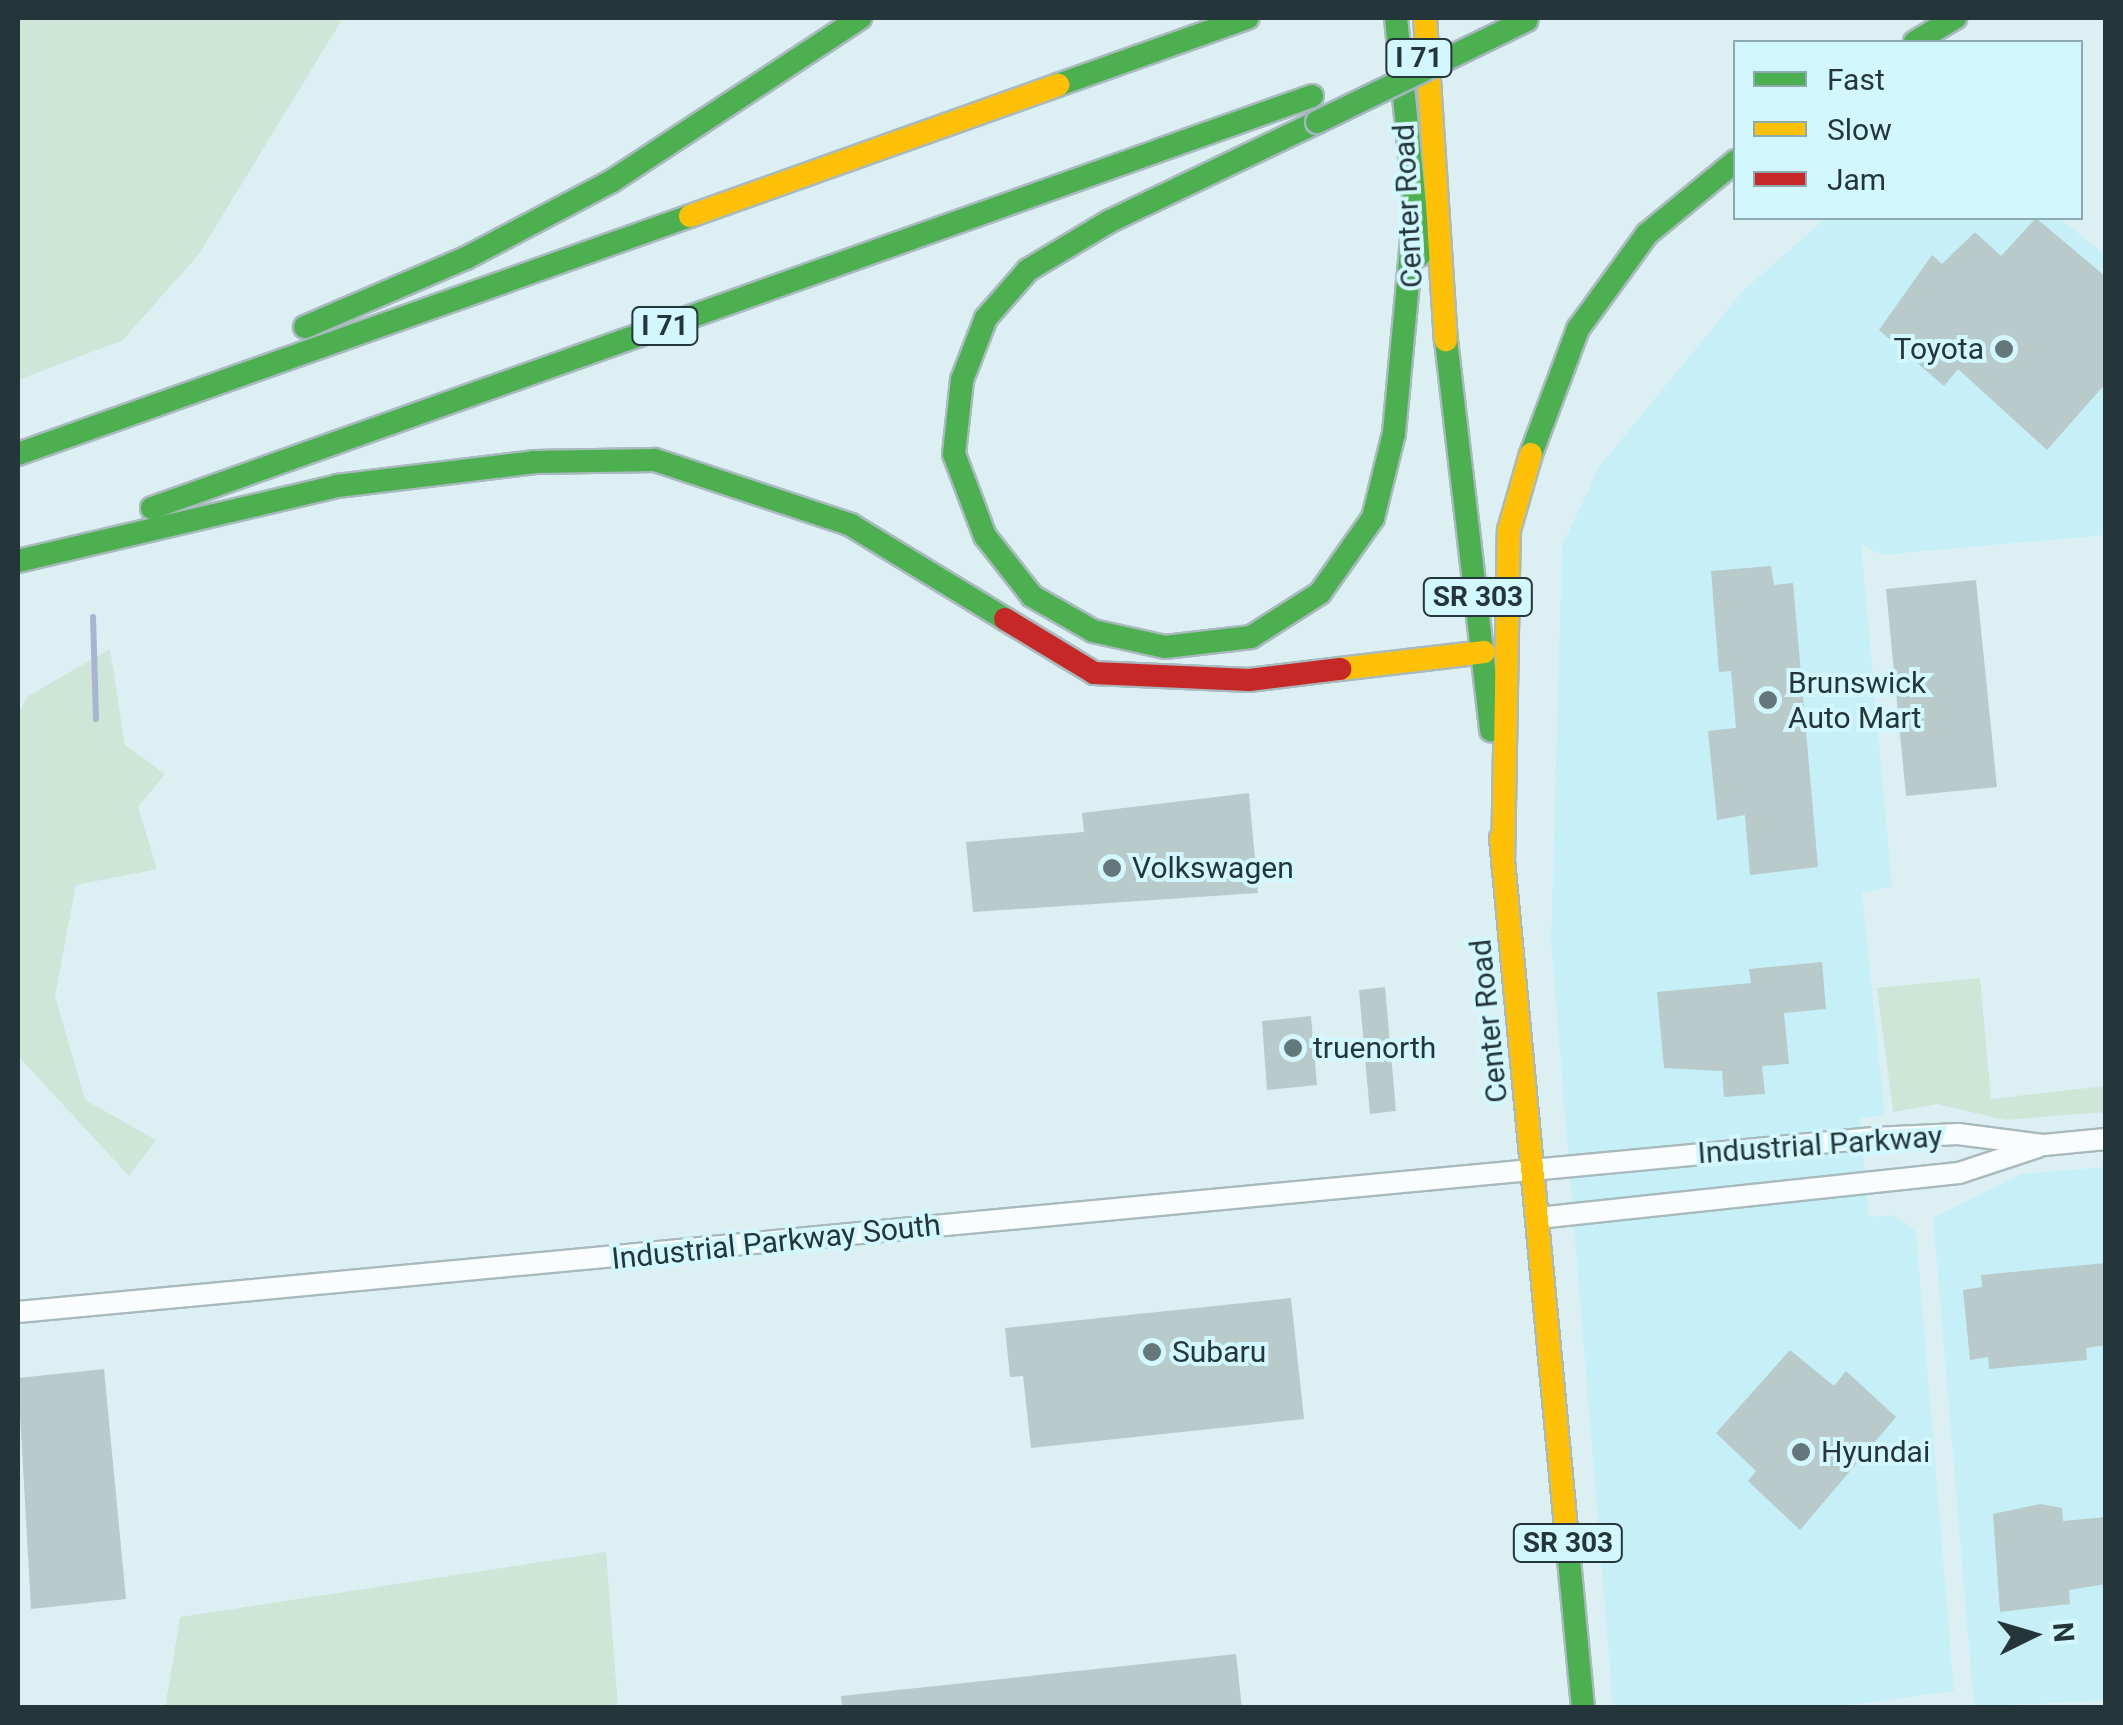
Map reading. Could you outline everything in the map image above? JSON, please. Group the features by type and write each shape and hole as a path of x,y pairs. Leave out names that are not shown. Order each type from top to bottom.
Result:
{"main road":[{"path":"18,452 466,258 612,181 860,18"},
{"path":"18,452 1247,18"},
{"name":"Center Road","path":"1396,18 1414,228 1445,330"},
{"name":"Center Road","path":"1426,18 1445,330 1484,652 1583,1708"},
{"path":"1918,40 1955,18"},
{"path":"1414,228 1394,433 1373,518 1320,593 1251,637 1165,647 1093,631 1032,596 985,536 954,454 962,380 986,318 1028,270 1110,221 1530,19"},
{"name":"I 71","path":"18,558 1530,19"},
{"path":"1503,864 1509,530 1536,436 1578,328 1647,234 1733,163"},
{"path":"18,558 337,486 534,462 656,460 852,526 1094,673 1168,682 1248,680 1484,652"}],"street":[{"name":"Industrial Parkway","path":"1534,1170 1874,1138 1958,1134 2044,1145 2106,1139"},
{"path":"1538,1218 1959,1172 2044,1145"},
{"name":"Industrial Parkway South","path":"18,1312 1534,1170"}],"shaded area":[{"path":"1824,220 2061,220 2105,255 2105,535 1881,555 1861,543 1892,886 1862,893 1885,1115 1860,1118 1869,1217 1895,1215 1916,1232 1954,1691 1828,1708 1613,1707 1551,942 1562,546 1599,467 1743,291"},
{"path":"2105,1167 2105,1700 1974,1707 1933,1218 2022,1174"}],"green space":[{"path":"18,18 343,18 199,254 123,340 18,380"},
{"path":"110,649 125,745 165,774 138,807 157,869 76,885 55,996 85,1100 156,1140 129,1176 18,1056 18,714 28,696"},
{"path":"1980,978 1991,1099 2105,1086 2105,1112 2005,1120 1937,1104 1893,1112 1877,988"},
{"path":"606,1552 618,1707 165,1707 180,1617"}],"building":[{"name":"Toyota","path":"2038,220 2106,277 2106,383 2047,450 1958,369 1944,386 1879,330 1932,255 1942,264 1975,232 2001,256"},
{"name":"Brunswick Auto Mart","path":"1771,566 1774,585 1793,583 1818,867 1750,875 1745,815 1717,820 1708,731 1736,728 1731,671 1719,672 1711,571"},
{"path":"1976,580 1997,787 1906,796 1886,589"},
{"name":"Volkswagen","path":"1249,793 1258,893 973,912 966,842 1084,832 1082,813"},
{"path":"1822,962 1826,1009 1784,1013 1789,1064 1762,1066 1765,1094 1724,1097 1722,1071 1664,1068 1657,992 1751,983 1749,969"},
{"path":"1385,987 1396,1111 1370,1114 1359,990"},
{"path":"1311,1016 1317,1085 1267,1090 1262,1021"},
{"path":"2106,1263 2106,1345 2086,1348 2087,1360 1989,1369 1988,1357 1970,1360 1963,1290 1982,1287 1981,1275"},
{"name":"Subaru","path":"1291,1298 1304,1419 1031,1448 1023,1376 1010,1377 1005,1328"},
{"name":"Hyundai","path":"1790,1350 1834,1386 1846,1371 1896,1417 1800,1530 1748,1481 1756,1471 1716,1433"},
{"path":"104,1369 126,1599 31,1609 18,1378"},
{"path":"2040,1504 2062,1508 2063,1521 2106,1517 2106,1584 2069,1590 2070,1604 2000,1612 1993,1514"},
{"path":"1236,1654 1242,1708 842,1708 841,1696"}],"waterway":[{"path":"93,617 96,719"}],"traffic: fast":[{"path":"305,327 466,258 612,181 860,18"},
{"path":"1058,85 1247,18"},
{"path":"1396,18 1420,255"},
{"path":"1918,40 1955,18"},
{"path":"1317,122 1527,20"},
{"path":"152,508 1312,96"},
{"path":"1317,122 1110,221 1028,270 986,318 962,380 954,454 985,536 1032,596 1093,631 1165,647 1251,637 1320,593 1373,518 1394,433 1413,229"},
{"path":"1531,454 1578,329 1647,234 1733,163"},
{"path":"18,454 690,216"},
{"path":"1446,340 1491,730"},
{"path":"18,561 337,486 534,462 655,460 851,525 1005,619"},
{"path":"1566,1528 1583,1708"}],"traffic: slow":[{"path":"1425,18 1446,340"},
{"path":"690,216 1058,85"},
{"path":"1503,864 1509,530 1531,454"},
{"path":"1340,669 1484,652"},
{"path":"1501,838 1566,1528"}],"traffic: jam":[{"path":"1005,619 1094,673 1249,680 1340,669"}],"place":[{"name":"Toyota","path":"2004,349"},
{"name":"Brunswick Auto Mart","path":"1768,700"},
{"name":"Volkswagen","path":"1112,868"},
{"name":"truenorth","path":"1293,1048"},
{"name":"Subaru","path":"1152,1352"},
{"name":"Hyundai","path":"1801,1452"}]}
